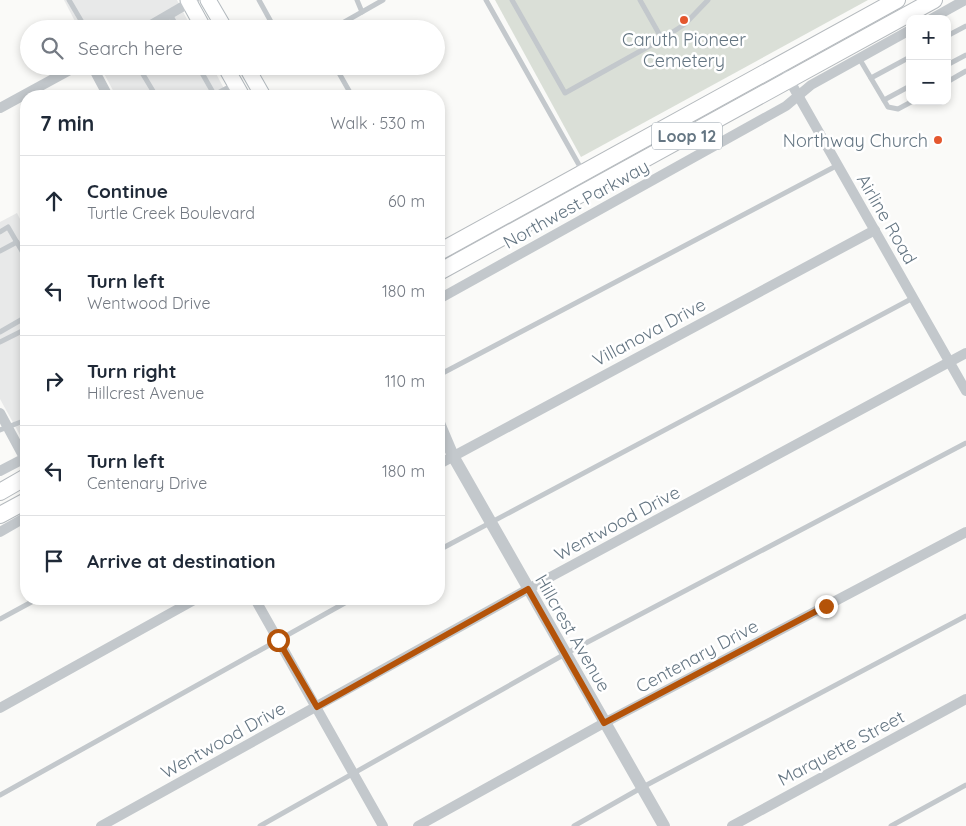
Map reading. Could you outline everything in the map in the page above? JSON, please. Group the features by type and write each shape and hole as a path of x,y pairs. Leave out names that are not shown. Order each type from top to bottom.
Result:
{"main road":[{"path":"208,0 220,20"},
{"name":"Loop 12","path":"445,249 897,0"},
{"name":"Loop 12","path":"445,269 934,0"},
{"path":"191,1 200,20"},
{"path":"230,75 238,90"},
{"path":"238,90 246,75"},
{"path":"252,75 260,90"},
{"path":"0,492 20,480"},
{"path":"0,515 20,504"}],"street":[{"path":"160,20 191,1"},
{"path":"939,15 965,1"},
{"name":"Northwest Parkway","path":"445,295 786,106 811,84 906,32"},
{"name":"Airline Road","path":"781,64 966,391"},
{"path":"33,90 60,75"},
{"path":"97,75 105,90"},
{"path":"0,108 20,97"},
{"name":"Villanova Drive","path":"445,461 875,230"},
{"name":"Wentwood Drive","path":"101,826 528,589 966,354"},
{"path":"0,413 4,429 20,451"},
{"name":"Hillcrest Avenue","path":"445,437 453,456 664,826"},
{"name":"Hillcrest Avenue","path":"445,447 453,456"},
{"path":"0,471 20,462"},
{"path":"0,532 20,520"},
{"name":"Centenary Drive","path":"418,826 604,723 966,532"},
{"path":"0,708 185,605"},
{"path":"258,605 383,826"},
{"name":"Marquette Street","path":"732,826 966,700"}],"lane":[{"path":"70,0 81,20"},
{"path":"259,0 270,20"},
{"path":"356,0 362,12"},
{"path":"348,20 383,0"},
{"path":"486,0 583,172"},
{"path":"512,0 565,93 662,39 685,24 708,0"},
{"path":"640,0 662,39"},
{"path":"170,14 173,20"},
{"path":"951,34 966,26"},
{"path":"951,63 966,54"},
{"path":"859,58 888,107 898,109 906,105"},
{"path":"871,78 906,59"},
{"path":"951,80 966,71"},
{"path":"143,75 152,90"},
{"path":"203,75 211,90"},
{"path":"340,75 349,90"},
{"path":"884,100 906,88"},
{"path":"445,373 838,164"},
{"path":"0,232 8,227 20,247"},
{"path":"0,251 17,242"},
{"path":"445,547 913,297"},
{"path":"0,332 20,320"},
{"path":"0,342 20,332"},
{"path":"4,429 20,422"},
{"path":"260,826 565,654 966,442"},
{"path":"0,620 26,605"},
{"path":"0,795 341,605"},
{"path":"574,826 641,788 966,616"},
{"path":"891,826 966,785"}],"shaded area":[{"path":"64,0 177,0 187,20 74,20"},
{"path":"495,0 868,0 581,157"},
{"path":"105,75 217,75 225,90 113,90"},
{"path":"17,213 20,219 20,435 0,399 0,222"}],"place":[{"name":"Caruth Pioneer Cemetery","path":"684,20"},
{"name":"Northway Church","path":"938,140"}],"route":[{"path":"278,640 317,707 528,589 604,723 826,606"}]}
